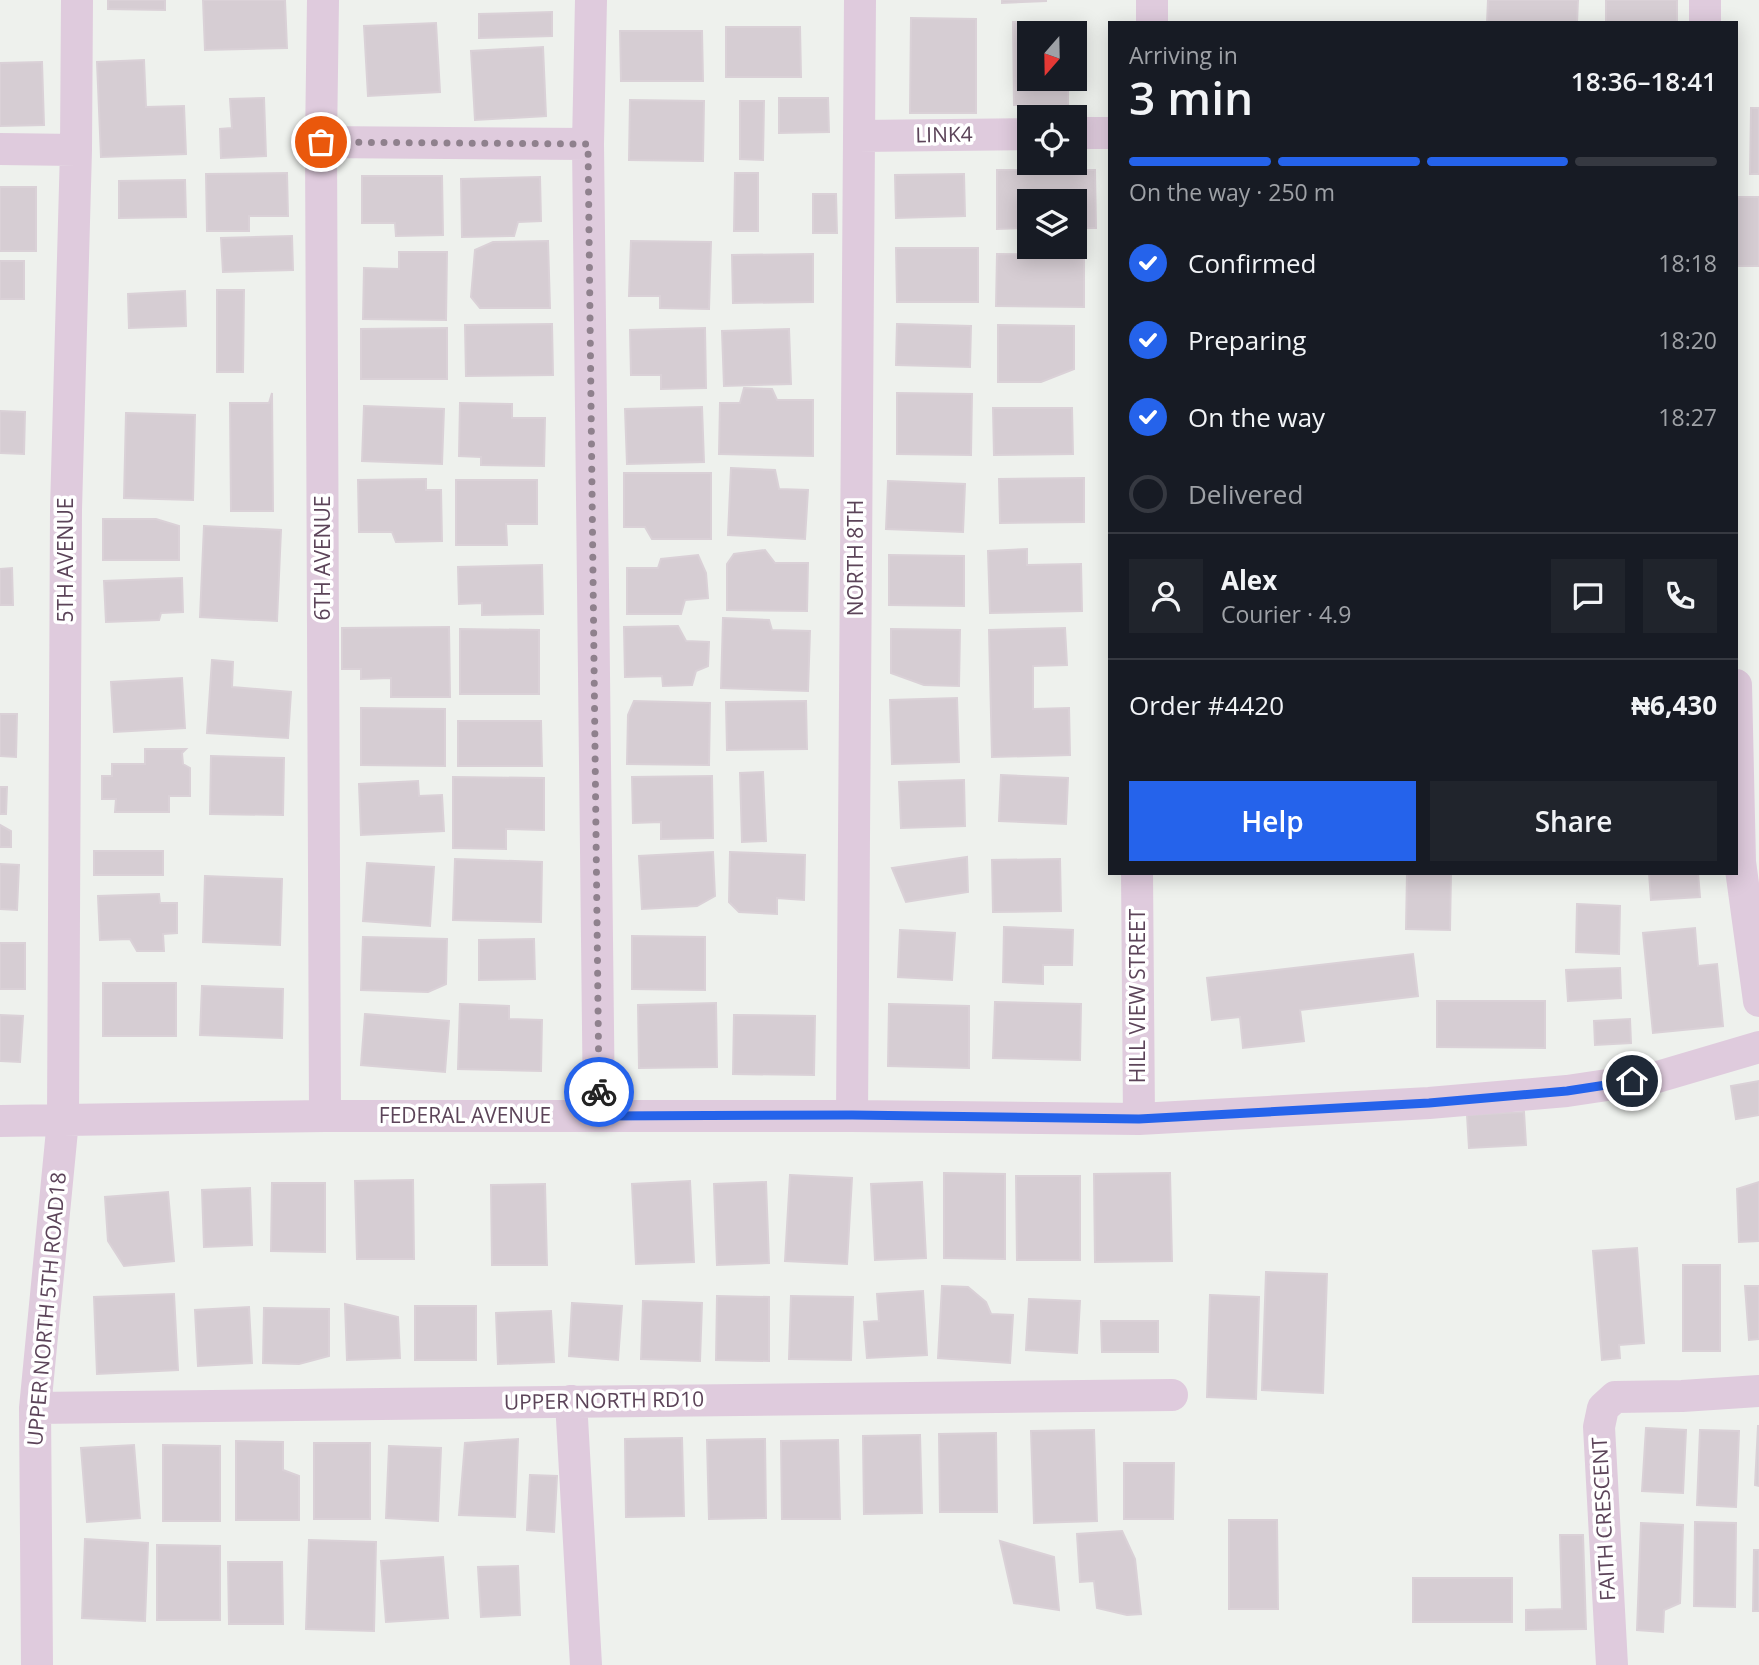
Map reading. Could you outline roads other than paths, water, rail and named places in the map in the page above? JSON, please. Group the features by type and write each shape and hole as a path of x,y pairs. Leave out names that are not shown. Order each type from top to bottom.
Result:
{"street":[{"name":"5TH AVENUE","path":"63,1120 66,510 76,150 77,0"},
{"name":"6TH AVENUE","path":"323,0 321,142 326,1116"},
{"path":"591,0 588,144 599,1116"},
{"name":"NORTH 8TH","path":"852,1115 860,0"},
{"path":"1152,0 1152,21"},
{"path":"1705,0 1705,21"},
{"path":"1087,134 1108,133"},
{"name":"LINK4","path":"859,136 1017,134"},
{"path":"321,142 588,144"},
{"path":"0,149 76,150"},
{"path":"1738,774 1740,862 1759,1001"},
{"name":"HILL VIEW STREET","path":"1138,875 1139,1119"},
{"name":"FEDERAL AVENUE","path":"0,1121 326,1116 852,1115 1139,1119 1429,1103 1567,1091 1654,1078 1759,1047"},
{"name":"UPPER NORTH 5TH ROAD18","path":"37,1665 35,1408 63,1120"},
{"name":"FAITH CRESCENT","path":"1612,1665 1599,1427 1603,1408 1615,1397 1759,1391"},
{"name":"UPPER NORTH RD10","path":"35,1408 1172,1395"},
{"path":"571,1401 586,1665"}]}
